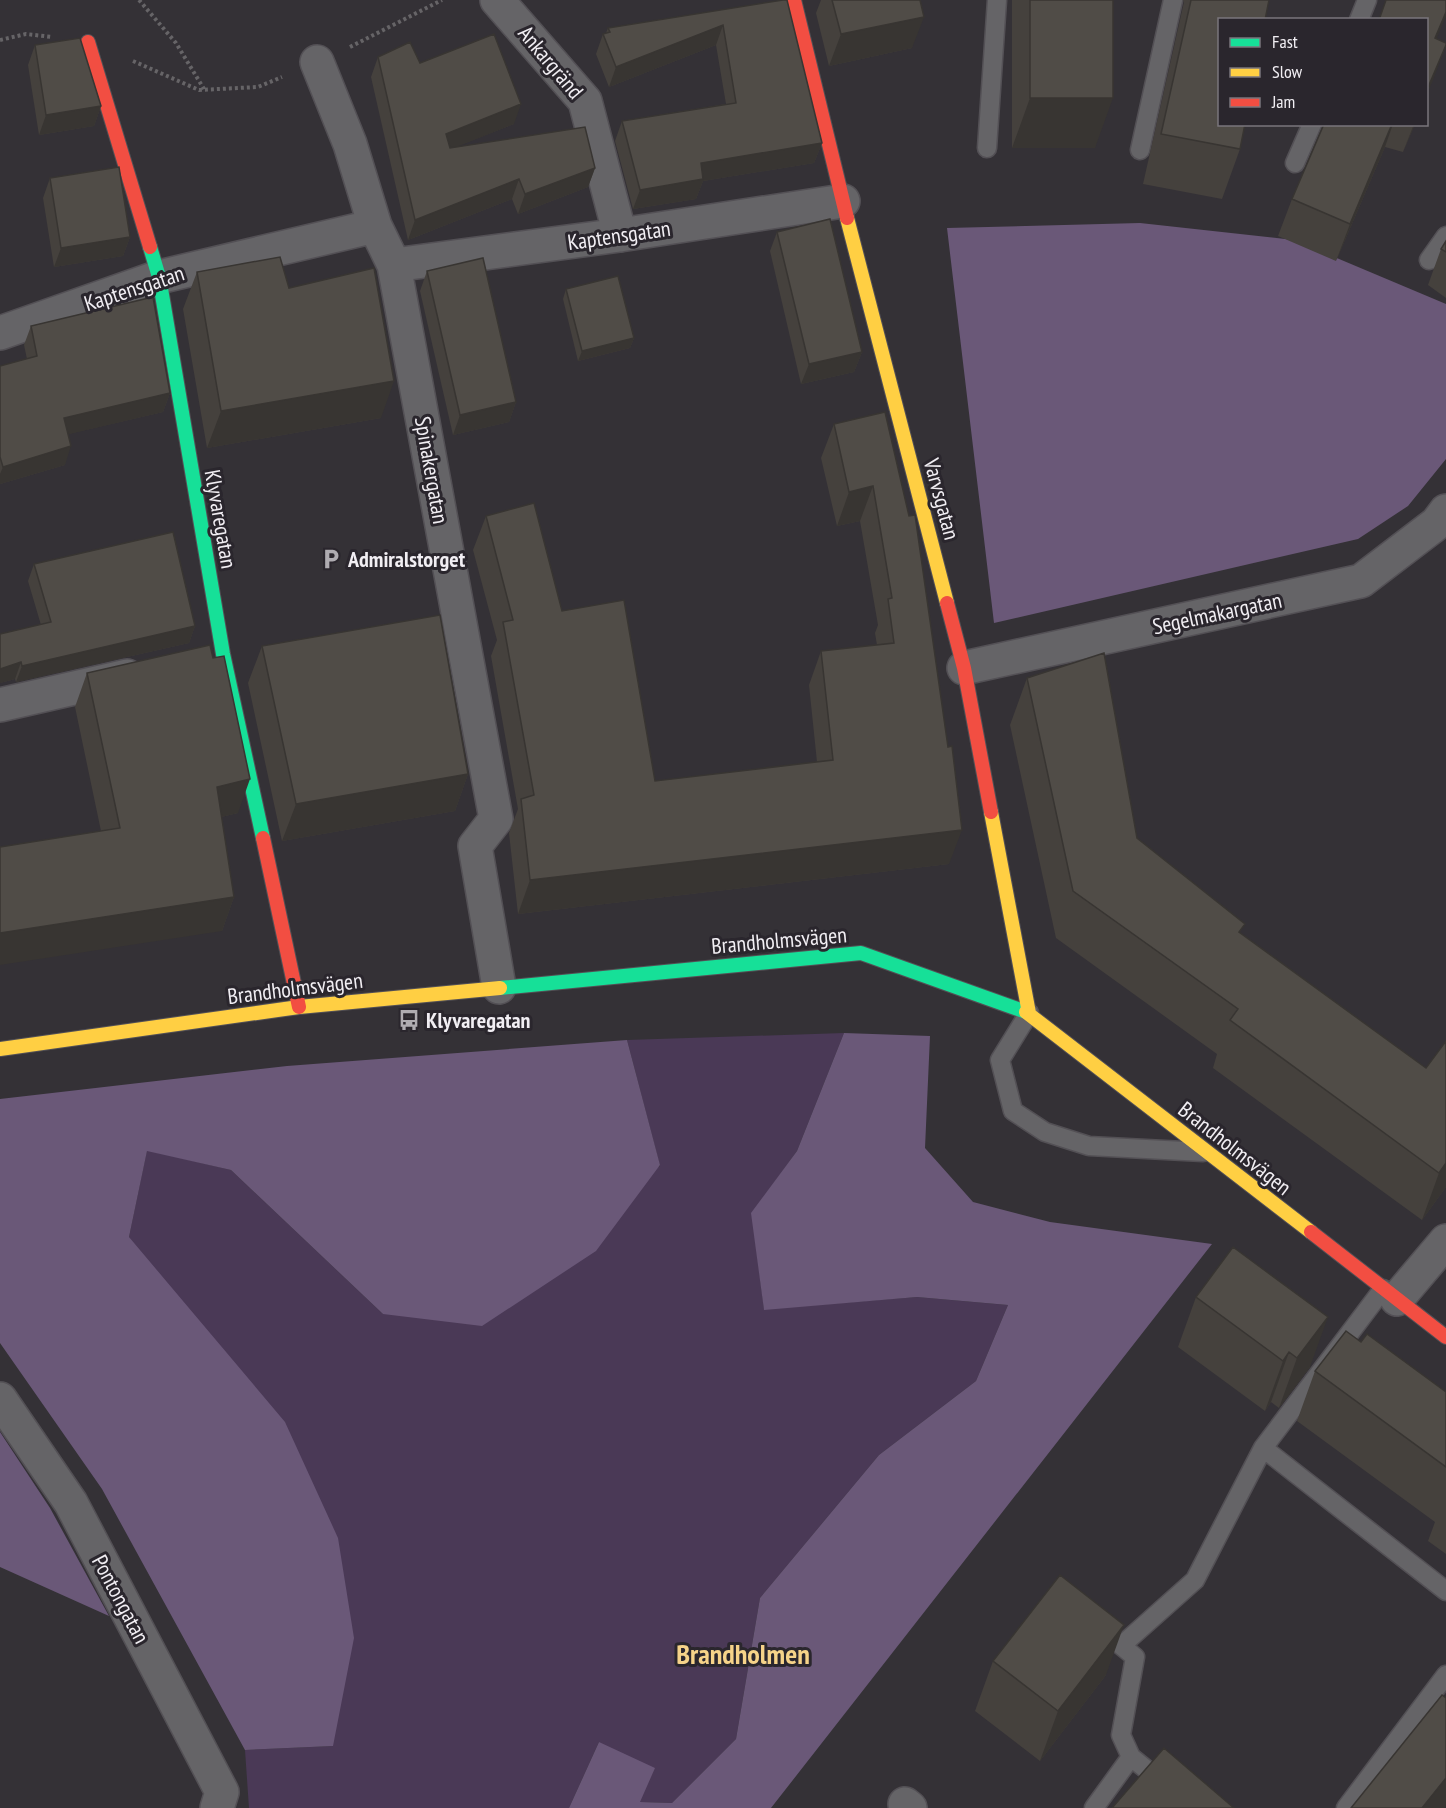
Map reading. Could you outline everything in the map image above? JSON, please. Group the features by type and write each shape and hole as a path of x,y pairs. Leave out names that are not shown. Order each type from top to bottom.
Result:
{"street":[{"name":"Ankargränd","path":"497,0 585,101 620,235"},
{"name":"Varvsgatan","path":"794,0 843,201 964,668 1029,1013"},
{"name":"Klyvaregatan","path":"88,42 159,277 223,654 299,1007"},
{"name":"Spinakergatan","path":"317,62 350,144 375,226 394,265 496,819 476,846 499,987"},
{"name":"Kaptensgatan","path":"394,265 620,235 843,201"},
{"name":"Kaptensgatan","path":"0,333 159,277 375,226"},
{"name":"Segelmakargatan","path":"964,668 1361,581 1437,523 1446,511"},
{"path":"189,662 223,654"},
{"path":"0,705 156,670"},
{"name":"Brandholmsvägen","path":"0,1049 299,1007 861,953 1029,1013 1204,1152 1446,1337"},
{"path":"1390,1294 1446,1241"},
{"name":"Pontongatan","path":"0,1399 71,1503 222,1792 217,1808"}],"lane":[{"path":"987,148 997,0"},
{"path":"1140,150 1173,0"},
{"path":"1360,18 1367,0"},
{"path":"1295,163 1311,126"},
{"path":"1429,260 1446,236"},
{"path":"1029,1013 1000,1060 1013,1111 1045,1132 1089,1146 1204,1152"},
{"path":"1122,1645 1195,1580 1263,1448 1390,1294"},
{"path":"1263,1448 1446,1591"},
{"path":"1096,1626 1135,1657 1121,1735 1131,1757 1194,1808"},
{"path":"1346,1808 1446,1675"},
{"path":"1094,1808 1131,1757"}],"path":[{"path":"139,0 176,43 204,89"},
{"path":"0,40 26,34 88,42 199,90 258,87 423,12 442,0"}],"shaded area":[{"path":"1140,223 1294,240 1446,304 1446,459 1408,506 1358,539 994,623 947,228"},
{"path":"844,1033 797,1151 752,1213 764,1309 917,1297 1008,1305 976,1381 879,1455 760,1598 736,1739 672,1803 640,1802 599,1742 569,1808 249,1808 245,1750 333,1746 129,1237 147,1150 231,1170 383,1314 660,1166 627,1040"},
{"path":"844,1033 930,1036 925,1148 973,1202 1050,1222 1212,1244 771,1808 569,1808 599,1742 655,1768 640,1802 672,1803 736,1739 760,1598 879,1455 976,1381 1008,1305 917,1297 764,1310 751,1213 797,1151"},
{"path":"627,1040 660,1165 596,1251 482,1326 383,1314 231,1170 147,1151 129,1237 285,1422 338,1538 354,1638 333,1746 245,1750 102,1489 0,1343 0,1099 287,1066"},
{"path":"0,1432 50,1508 109,1616 0,1567"}],"building":[{"path":"787,0 822,143 701,163 703,179 640,190 622,121 736,103 723,25 616,67 603,34 610,32 608,28"},
{"path":"832,0 920,0 924,17 841,34"},
{"path":"1030,0 1113,0 1113,98 1030,98"},
{"path":"1191,0 1269,0 1265,18 1218,18 1218,126 1245,126 1240,149 1161,134"},
{"path":"1386,0 1446,0 1446,12 1435,38 1446,45 1428,87 1428,18 1380,18"},
{"path":"494,34 521,104 446,134 450,148 585,127 595,168 525,194 519,179 415,220 378,57 410,42 420,63"},
{"path":"80,38 101,106 46,115 35,45"},
{"path":"1323,126 1391,126 1350,224 1292,199"},
{"path":"119,167 130,237 61,248 50,178"},
{"path":"830,219 862,352 809,364 777,232"},
{"path":"1446,241 1446,252 1441,249"},
{"path":"280,257 289,288 374,268 394,381 221,411 197,272"},
{"path":"483,258 516,402 460,415 427,271"},
{"path":"618,276 634,338 582,351 566,289"},
{"path":"153,297 170,393 64,418 71,446 3,467 0,457 0,366 37,356 31,326"},
{"path":"885,412 909,516 915,515 948,747 952,746 962,830 530,880 521,799 534,795 503,622 513,620 486,516 534,503 562,611 624,600 655,781 833,760 821,651 894,643 888,599 892,598 873,486 849,492 834,424"},
{"path":"173,532 195,626 22,666 21,662 0,669 0,634 51,622 34,564"},
{"path":"440,615 468,774 296,804 262,646"},
{"path":"210,645 213,658 224,656 250,779 217,787 234,897 0,933 0,847 120,828 87,673"},
{"path":"1104,653 1137,838 1245,924 1239,932 1426,1068 1446,1041 1446,1163 1439,1173 1230,1020 1238,1009 1073,891 1027,678"},
{"path":"1233,1247 1328,1317 1297,1358 1289,1352 1283,1361 1196,1297"},
{"path":"1346,1331 1361,1342 1367,1334 1446,1392 1446,1467 1315,1371"},
{"path":"1060,1575 1124,1625 1058,1711 993,1661"},
{"path":"1442,1695 1446,1698 1446,1778 1422,1808 1351,1808"},
{"path":"1164,1748 1234,1808 1112,1808"}],"traffic: fast":[{"path":"150,247 159,277 223,654 263,838"},
{"path":"500,988 861,953 1026,1012"}],"traffic: slow":[{"path":"847,218 947,603"},
{"path":"991,812 1029,1013"},
{"path":"0,1049 299,1007 500,988"},
{"path":"1026,1012 1311,1232"}],"traffic: jam":[{"path":"794,0 847,218"},
{"path":"88,42 150,247"},
{"path":"947,603 964,668 991,812"},
{"path":"263,838 299,1007"},
{"path":"1311,1232 1446,1337"}],"place":[{"name":"Admiralstorget","path":"331,559"},
{"name":"Klyvaregatan","path":"409,1020"}],"district":[{"name":"Brandholmen","path":"743,1654"}]}
